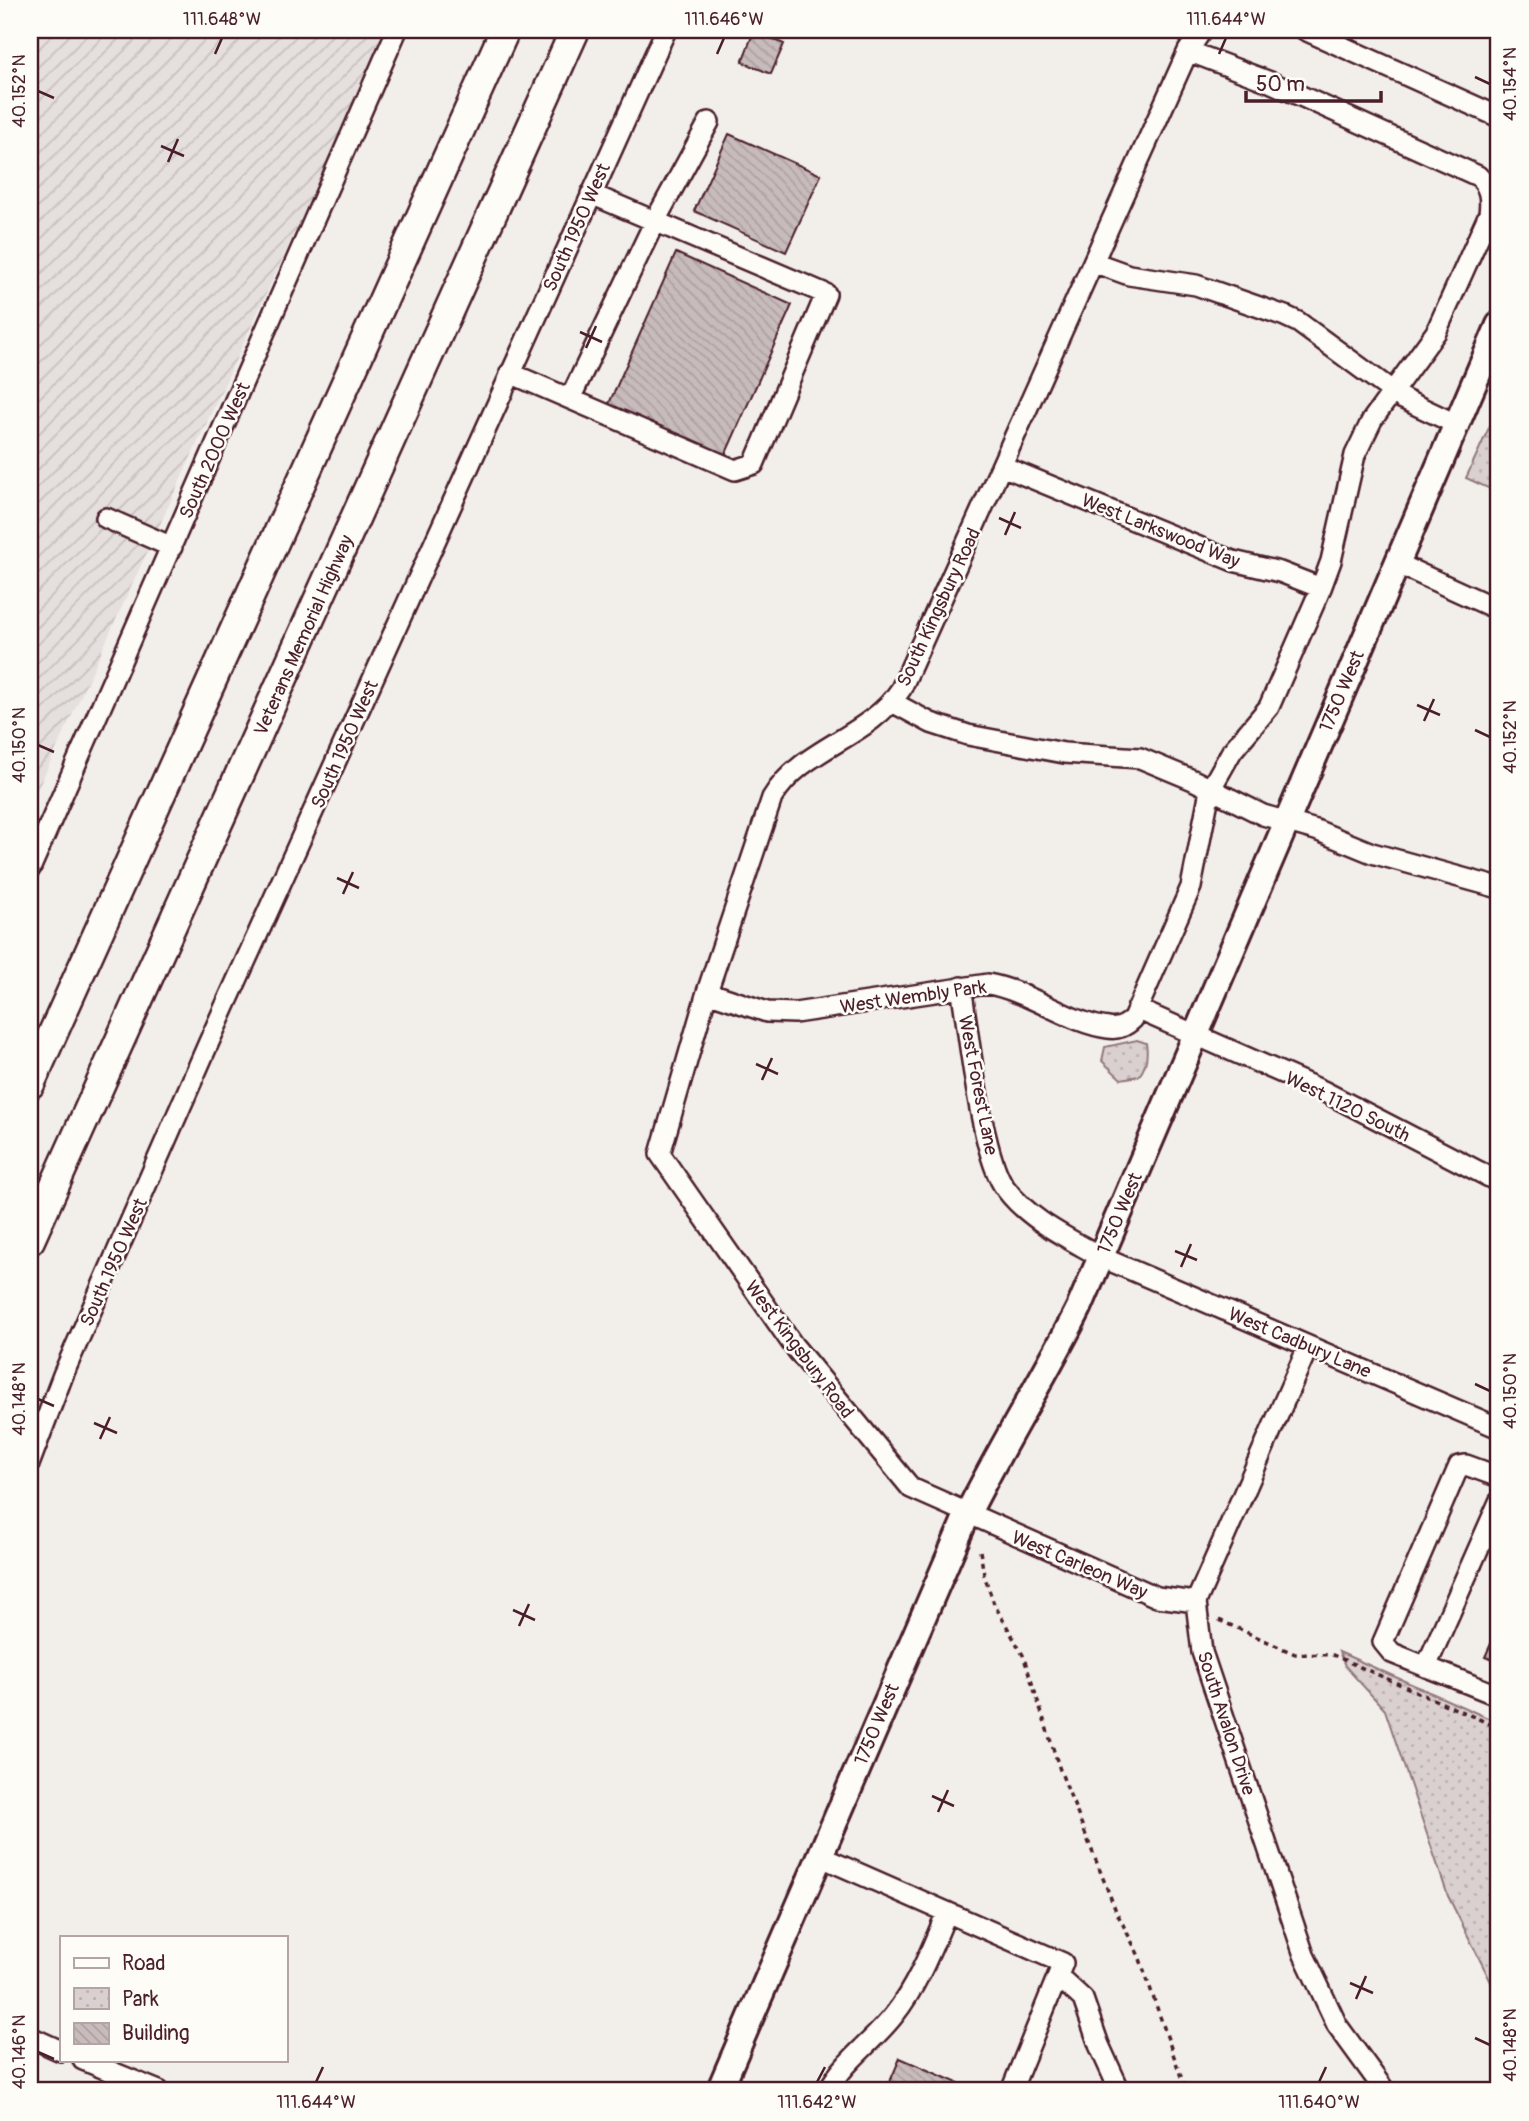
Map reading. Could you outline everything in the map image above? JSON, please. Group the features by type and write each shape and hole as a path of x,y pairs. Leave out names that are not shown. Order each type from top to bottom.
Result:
{"highway":[{"path":"30,1084 505,30"},
{"name":"Veterans Memorial Highway","path":"30,1240 575,30"}],"main road":[{"name":"1750 West","path":"719,2091 967,1515 1052,1362 1101,1257 1499,325"}],"street":[{"name":"South 2000 West","path":"30,869 37,831 172,547 397,30"},
{"name":"South 1950 West","path":"30,1462 63,1376 204,1054 666,30"},
{"name":"South Kingsbury Road","path":"660,1154 707,992 763,819 780,784 802,763 866,725 892,702 1002,466 1188,51 1202,30"},
{"path":"1305,30 1499,117"},
{"path":"1188,51 1270,82 1478,176 1490,194 1489,214 1436,332 1372,420 1355,455 1331,561 1269,707 1232,751 1210,790 1191,887 1138,1009 1195,1034"},
{"path":"570,399 655,221 709,122"},
{"path":"510,373 735,470 754,464 825,294 591,194"},
{"path":"1093,262 1129,275 1196,285 1285,316 1393,391 1458,425"},
{"name":"West Larkswood Way","path":"1002,466 1233,561 1280,572 1321,588"},
{"path":"106,518 172,547"},
{"path":"1396,563 1499,610"},
{"path":"892,702 931,723 958,732 1064,753 1140,758 1285,821 1372,853 1499,888"},
{"name":"West Wembly Park","path":"707,992 767,1012 795,1013 988,984 1006,987 1096,1025 1114,1029 1127,1025 1138,1009"},
{"name":"West Forest Lane","path":"961,987 989,1152 1005,1189 1042,1222 1101,1257"},
{"name":"West 1120 South","path":"1195,1034 1323,1091 1499,1182"},
{"name":"West Kingsbury Road","path":"660,1154 793,1345 911,1488 967,1515"},
{"name":"West Cadbury Lane","path":"1101,1257 1499,1428"},
{"path":"1196,1602 1308,1347"},
{"path":"1499,1477 1466,1465 1459,1466 1384,1633 1383,1642 1392,1653 1499,1696"},
{"path":"1426,1667 1499,1502"},
{"name":"West Carleon Way","path":"967,1515 1157,1597 1196,1602"},
{"name":"South Avalon Drive","path":"1196,1602 1202,1652 1304,1955 1337,2025 1385,2091"},
{"path":"819,1856 947,1912 1060,1969 1083,1999 1099,2045 1120,2091"},
{"path":"829,2089 836,2076 894,2015 915,1982 947,1912"},
{"path":"1011,2091 1060,1969"},
{"path":"30,2037 60,2051"},
{"path":"88,2062 159,2091"}],"path":[{"path":"1493,408 1499,410"},
{"path":"980,1551 987,1585 1023,1655 1060,1770 1112,1901 1139,1956 1186,2091"},
{"path":"1219,1620 1295,1654 1333,1655 1499,1728"}],"shaded area":[{"path":"30,30 388,30 30,806"}],"green space":[{"path":"1499,406 1499,493 1466,478"},
{"path":"1137,1040 1146,1043 1147,1056 1143,1069 1139,1076 1121,1079 1102,1061 1105,1047"},
{"path":"1339,1652 1499,1723 1499,1998 1448,1896 1385,1710 1345,1666"}],"building":[{"path":"754,31 784,44 771,74 742,62"},
{"path":"729,134 821,175 786,252 694,211"},
{"path":"676,253 792,305 723,460 607,408"},
{"path":"1499,1626 1499,1662 1485,1657"},
{"path":"900,2058 960,2084 957,2091 886,2091"}],"waterway":[{"path":"30,2087 43,2091"}]}
